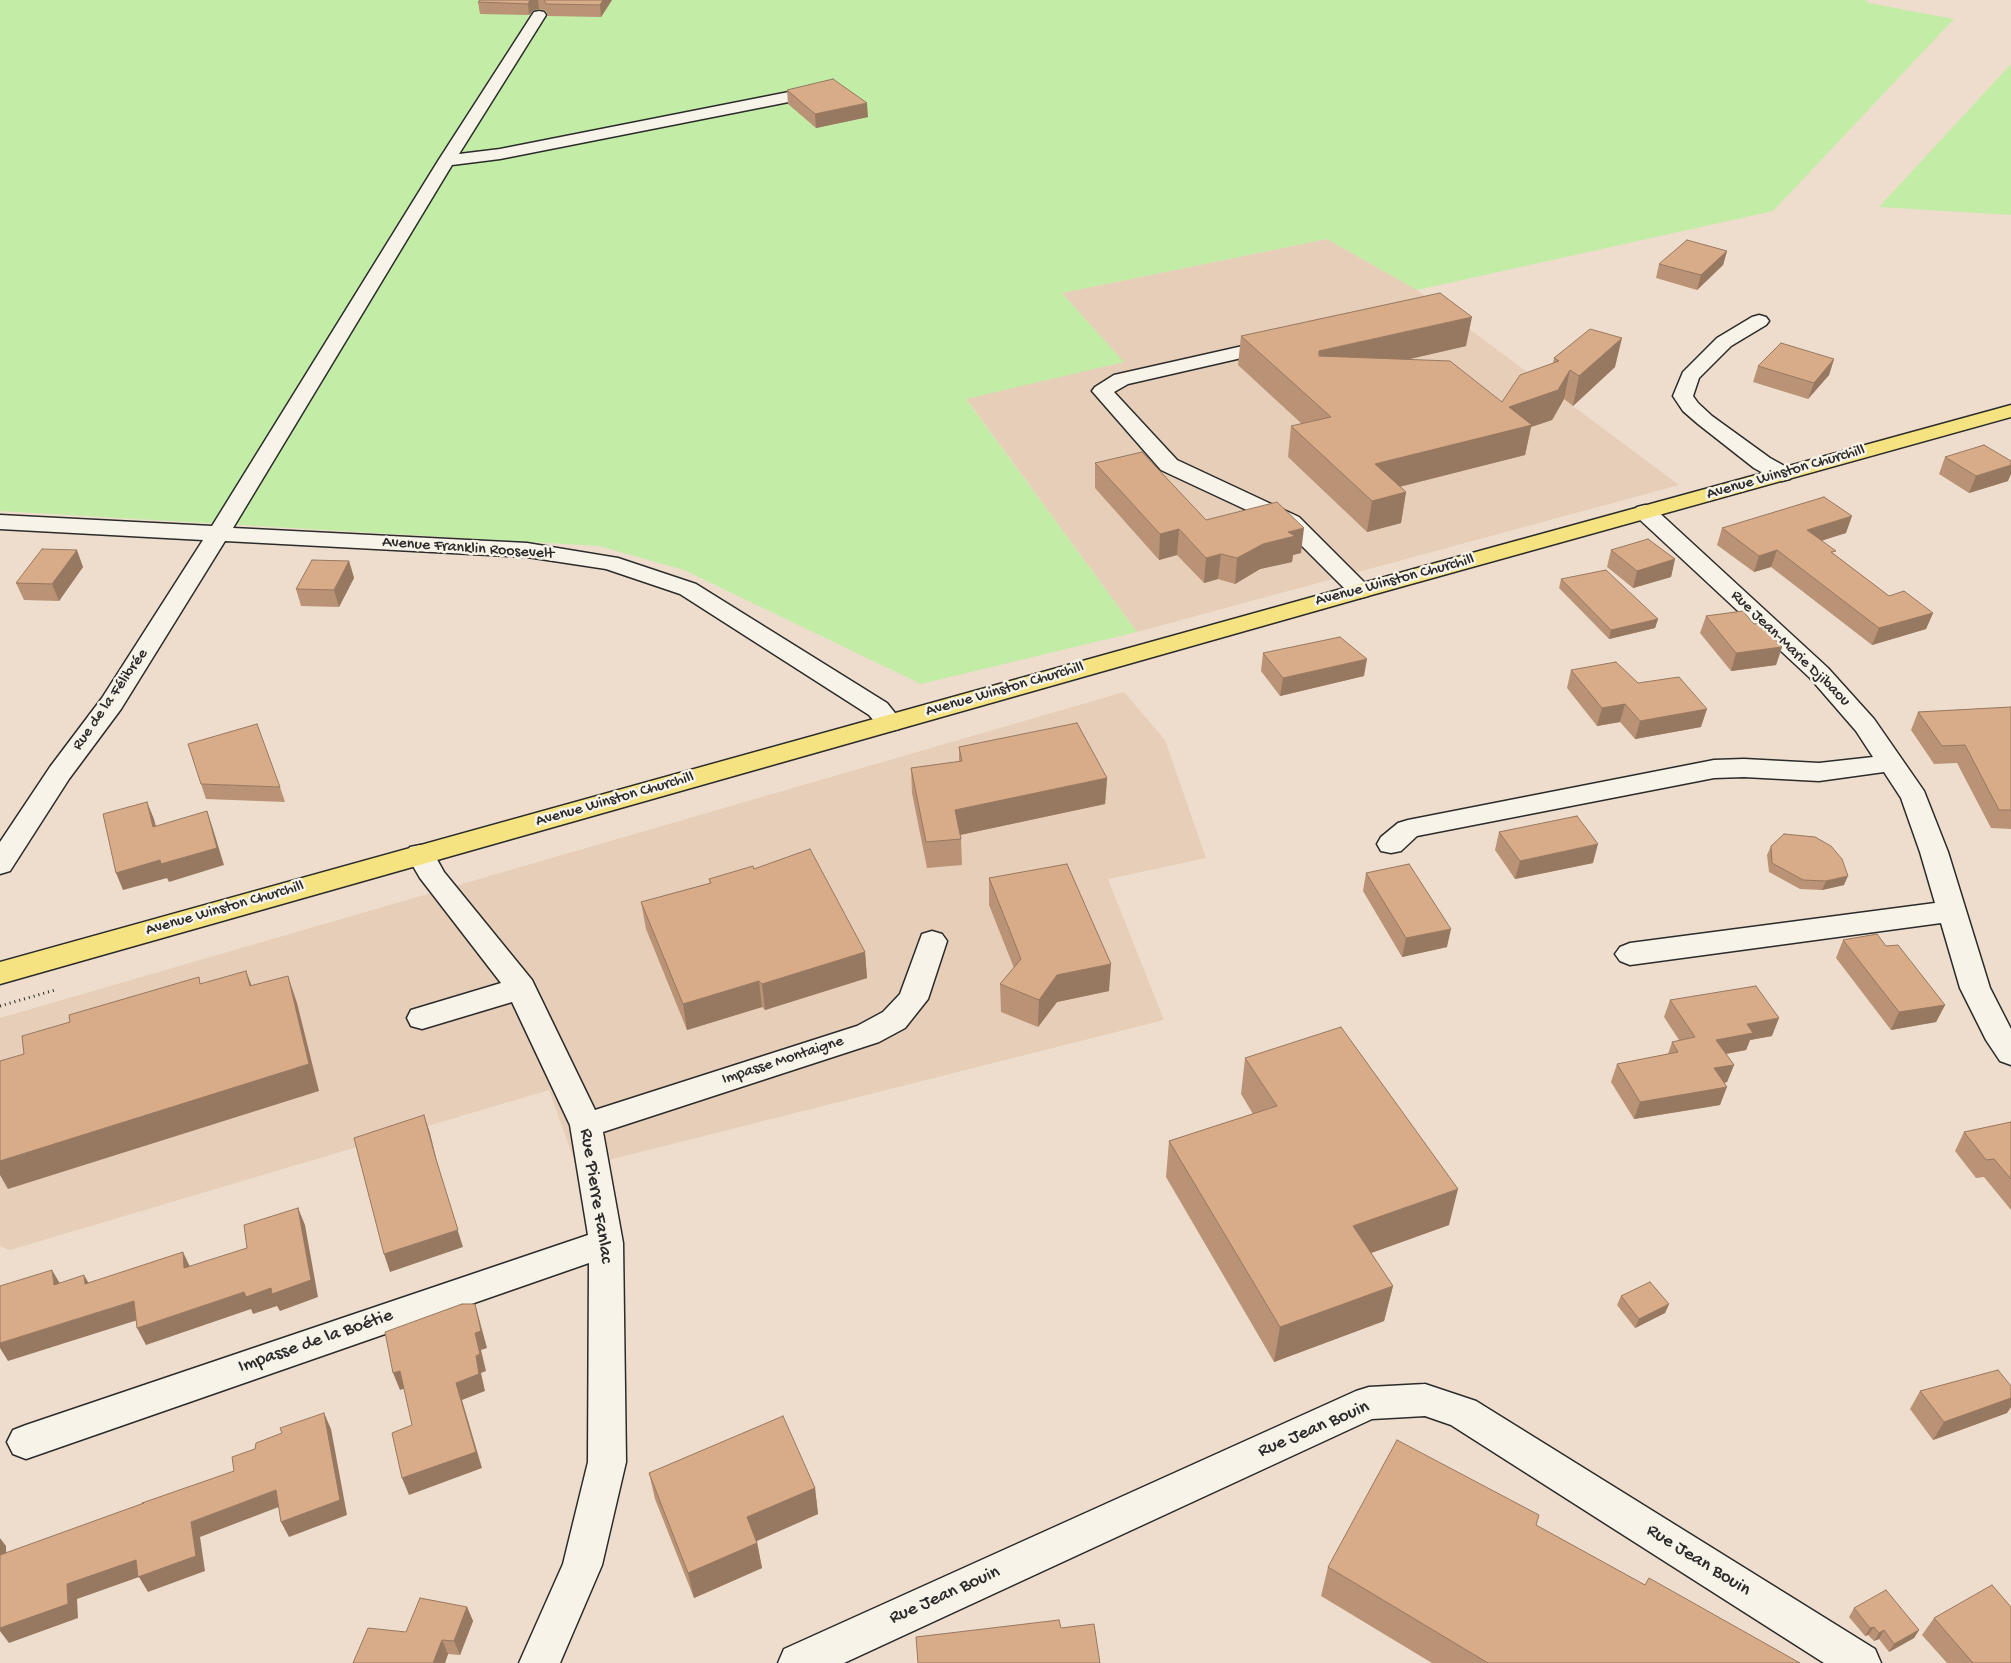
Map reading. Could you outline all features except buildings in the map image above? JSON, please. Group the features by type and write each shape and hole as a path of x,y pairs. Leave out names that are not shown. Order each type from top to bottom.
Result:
{"main road":[{"name":"Avenue Winston Churchill","path":"0,972 1360,591 2011,411"}],"street":[{"name":"Rue de la Félibrée","path":"0,864 59,773 112,703 446,161 539,15"},
{"path":"446,161 500,154 814,92"},
{"path":"1759,321 1724,342 1690,376 1683,396 1690,407 1705,420 1762,463 1782,474"},
{"path":"1265,347 1121,379 1102,392 1169,465 1290,522 1360,591"},
{"name":"Rue Jean-Marie Djibaou","path":"1645,512 1820,673 1865,725 1891,763 1914,798 1934,852 1976,988 2001,1040 2011,1053"},
{"name":"Avenue Franklin Roosevelt","path":"0,522 527,550 610,563 688,589 878,709 890,723"},
{"path":"1391,844 1408,829 1714,769 1744,768 1819,772 1891,763"},
{"name":"Rue Pierre Fanlac","path":"420,854 434,878 521,988 586,1125 606,1243 607,1462 582,1565 539,1663"},
{"path":"1630,954 1952,911"},
{"name":"Impasse Montaigne","path":"586,1125 868,1034 894,1020 913,998 932,941"},
{"path":"422,1018 521,988"},
{"name":"Impasse de la Boétie","path":"26,1442 606,1243"},
{"name":"Rue Jean Bouin","path":"798,1663 1369,1403 1425,1400 1463,1413 1861,1663"}],"shaded area":[{"path":"1327,239 1417,290 1679,485 1137,632 966,398 1123,362 1062,293"},
{"path":"1124,692 1165,740 1206,858 1108,879 1164,1020 577,1168 549,1090 10,1250 0,1246 0,1018"}],"green space":[{"path":"0,0 1866,0 1869,3 1954,19 1773,211 1417,290 1327,239 1062,293 1124,362 966,399 1137,632 921,684 684,570 599,546 0,511"},
{"path":"2011,64 2011,215 1879,207"}]}
